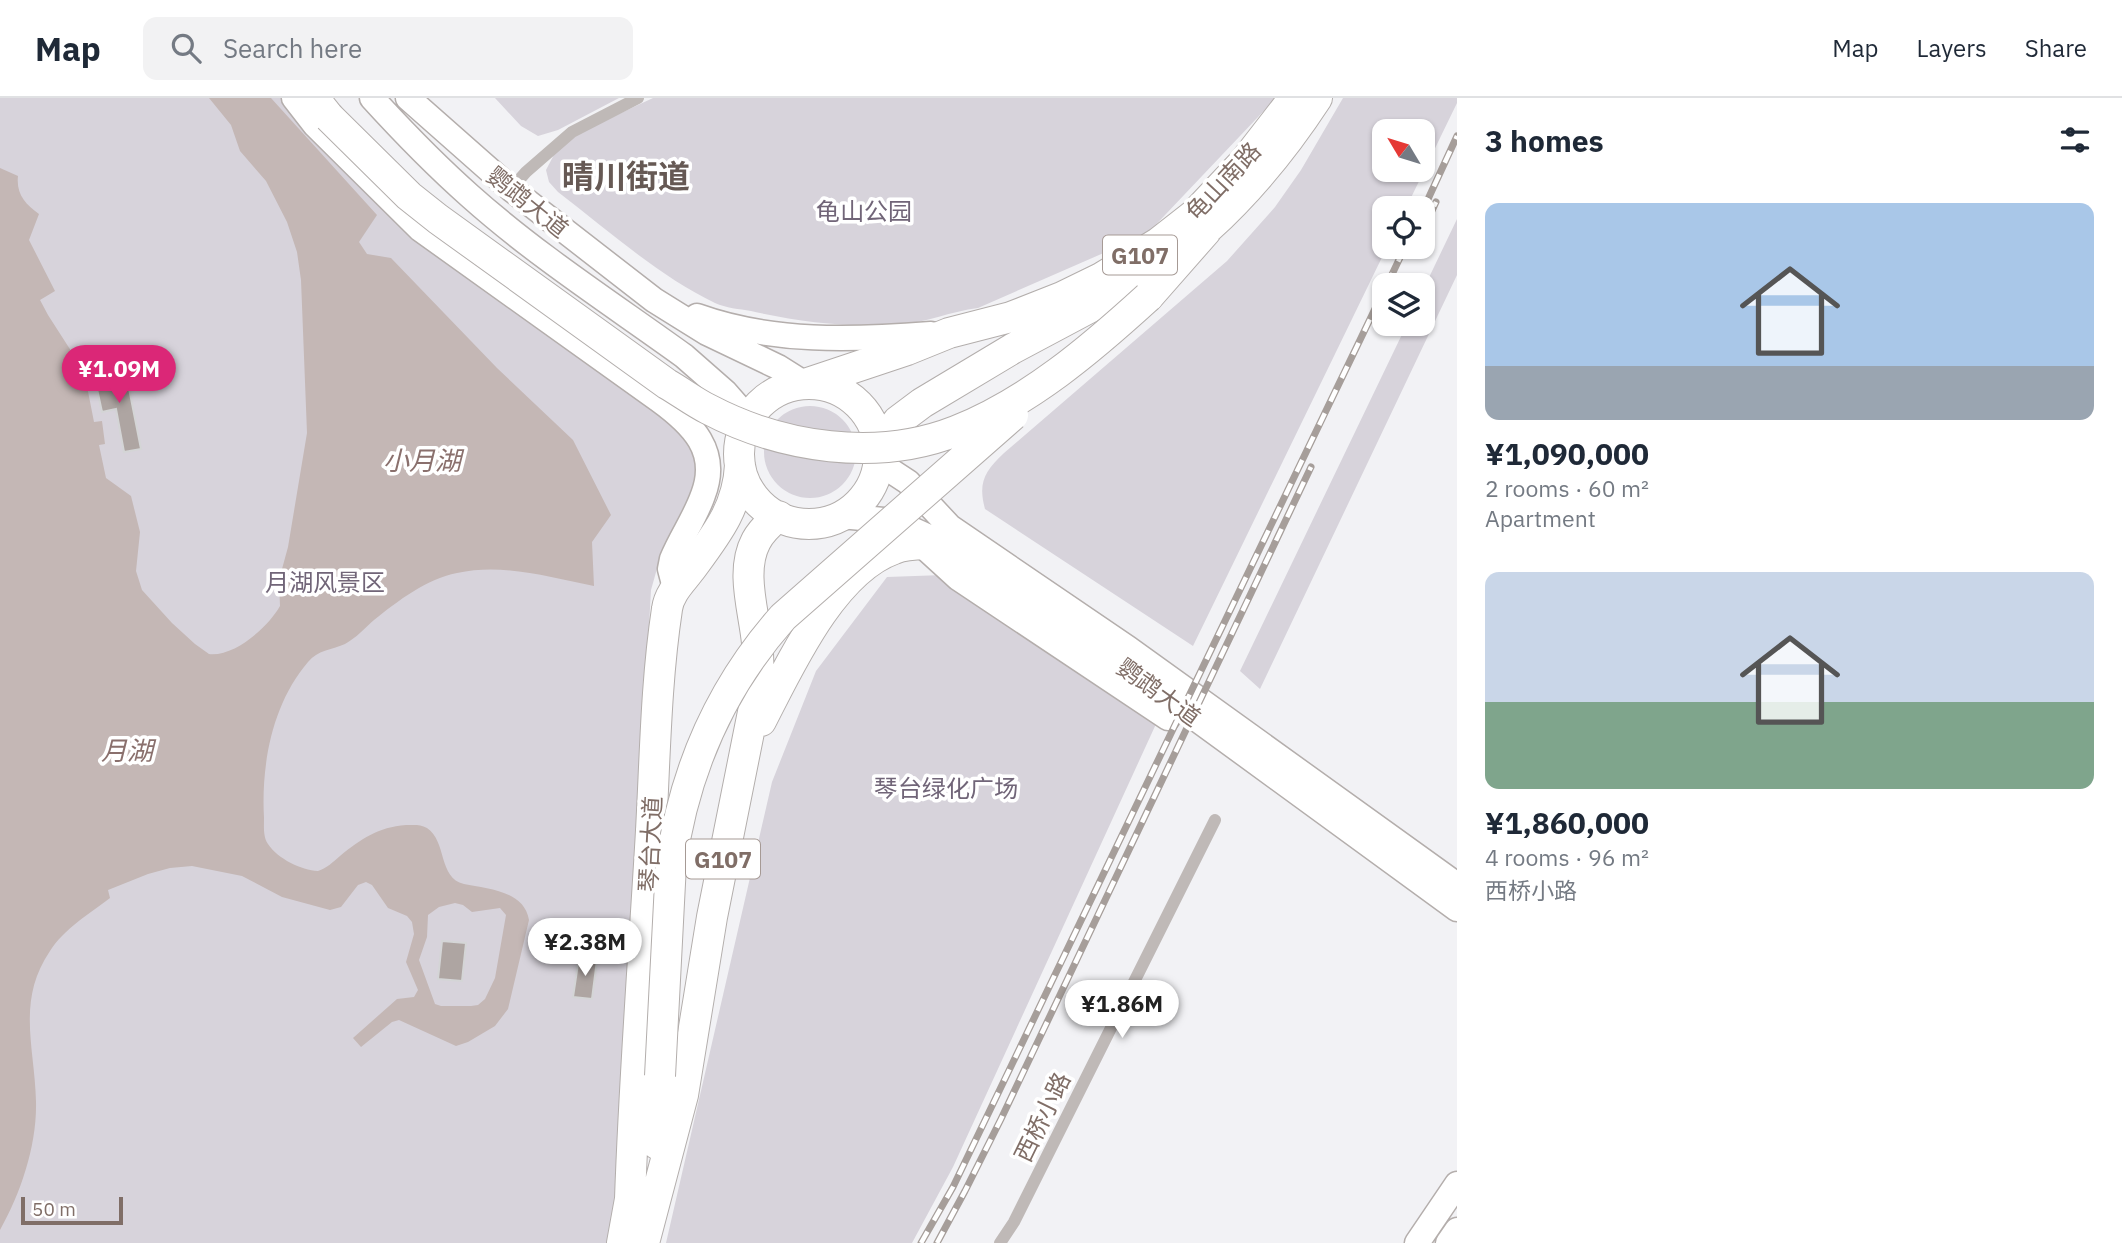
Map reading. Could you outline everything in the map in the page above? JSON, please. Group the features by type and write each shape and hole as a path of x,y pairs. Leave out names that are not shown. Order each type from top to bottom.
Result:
{"highway":[{"name":"龟山南路","path":"948,333 1011,317 1062,297 1101,278 1158,243 1213,197 1294,98"},
{"name":"龟山南路","path":"1206,231 1273,161 1317,98"},
{"path":"322,108 409,196 438,219 667,384 706,409 761,432 804,443 838,447 877,447 914,443 955,432 991,415 1037,387 1101,339"},
{"name":"G107","path":"948,333 907,350 805,384 785,388 767,398 752,413 743,431 739,448 740,465 747,487 761,505 780,517 795,522 811,524 841,516 867,494 874,479 879,454 898,421 922,403 1013,349 1104,300 1206,231"},
{"path":"653,1211 671,864 675,833 690,778 724,697 757,646 791,609 1148,297 1206,231"},
{"name":"G107","path":"805,384 826,385 836,389 862,407 874,425 879,454"},
{"name":"琴台大道","path":"622,1243 630,1199 657,682 667,605 675,588 716,534 733,505 739,488 740,465"},
{"name":"G107","path":"644,1243 683,1095 712,917 760,671 749,585 750,563 755,542 778,516 780,517"},
{"path":"744,753 790,662 831,601 854,576 876,558 896,548 938,539"}],"main road":[{"path":"294,98 315,125 420,229 667,405 696,432 706,458 707,481 704,495 672,559 670,569 675,588"},
{"name":"鹦鹉大道","path":"372,98 423,153 472,198 534,249 684,356 725,392 739,408 743,431"},
{"name":"鹦鹉大道","path":"408,98 511,189 654,300"},
{"path":"654,300 719,324 760,333 817,338 866,338 948,333"},
{"path":"654,300 706,333 778,367 805,384"},
{"name":"鹦鹉大道","path":"879,454 908,482 938,539"},
{"name":"鹦鹉大道","path":"841,516 894,521 938,539 1129,649 1457,909"},
{"path":"938,539 958,578 1230,760 1314,794"},
{"name":"鹦鹉大道","path":"1314,794 1457,885"},
{"path":"1417,1243 1457,1184"},
{"path":"1448,1243 1457,1230"}],"street":[{"path":"511,189 572,132 638,98"},
{"name":"西桥小路","path":"1000,1243 1014,1222 1215,820"}],"green space":[{"name":"月湖风景区","path":"0,98 286,98 660,407 695,449 696,476 692,490 662,551 651,590 617,1205 609,1243 0,1243"},
{"path":"495,98 619,98 558,130 538,136 521,126"},
{"name":"龟山公园","path":"653,98 1276,98 1147,234 978,308 910,323 863,325 788,318 715,303 653,266 558,192 549,182 546,170 557,149 580,132"},
{"path":"1343,98 1457,98 1435,148 1435,119 1372,119 1372,182 1419,182 1412,196 1372,196 1372,259 1381,259 1372,273 1193,646 985,509 982,492 984,478 1004,453 1227,261 1275,207 1301,170"},
{"path":"1457,219 1457,275 1435,321 1435,273 1431,273"},
{"path":"1401,336 1428,336 1260,689 1240,671"},
{"path":"801,406 819,406 836,413 849,426 856,443 856,461 849,478 836,491 819,498 801,498 784,491 771,478 764,461 764,443 771,426 784,413"},
{"name":"琴台绿化广场","path":"943,575 1156,724 953,1167 912,1243 666,1243 772,782 816,671 887,577"}],"water":[{"path":"209,98 271,98 377,215 359,242 367,254 391,258 497,368 573,440 611,515 592,542 594,586 509,570 474,570 434,580 383,613 349,642 316,655 308,662 286,697 271,736 265,777 265,835 272,849 284,859 297,866 318,871 378,831 396,826 422,826 438,841 450,875 464,884 512,897 526,910 529,920 508,1009 495,1026 456,1046 399,1020 392,1022 361,1047 353,1038 397,999 414,997 418,990 406,962 414,934 412,922 407,916 388,908 372,885 366,882 358,885 341,907 330,910 282,897 242,876 192,866 148,874 108,890 110,898 77,922 56,943 33,988 30,1025 36,1102 34,1135 21,1185 0,1230 0,168 18,176 18,188 22,198 39,214 29,240 55,291 40,300 84,371 94,422 102,421 105,444 99,445 106,478 131,496 140,532 136,571 142,590 195,644 209,654 219,654 250,639 280,606 279,580 288,547 307,433 301,280 297,252 287,222 266,181 240,151 231,125","holes":["455,903 472,912 500,908 506,915 495,978 485,999 478,1005 441,1006 435,1004 419,960 427,937 428,915 439,907"]}],"building":[{"path":"125,368 141,449 124,452 116,409 102,412 94,375"},
{"path":"442,941 466,943 462,981 438,979"},
{"path":"579,957 597,960 592,999 573,997"}],"railway":[{"path":"1429,196 1457,136"},
{"path":"1393,273 1399,259"},
{"path":"921,1243 953,1187 1372,315"},
{"path":"937,1243 1001,1119 1311,467"}],"district":[{"name":"晴川街道","path":"626,176"}],"water label":[{"name":"小月湖","path":"422,460"},
{"name":"月湖","path":"127,750"}]}
